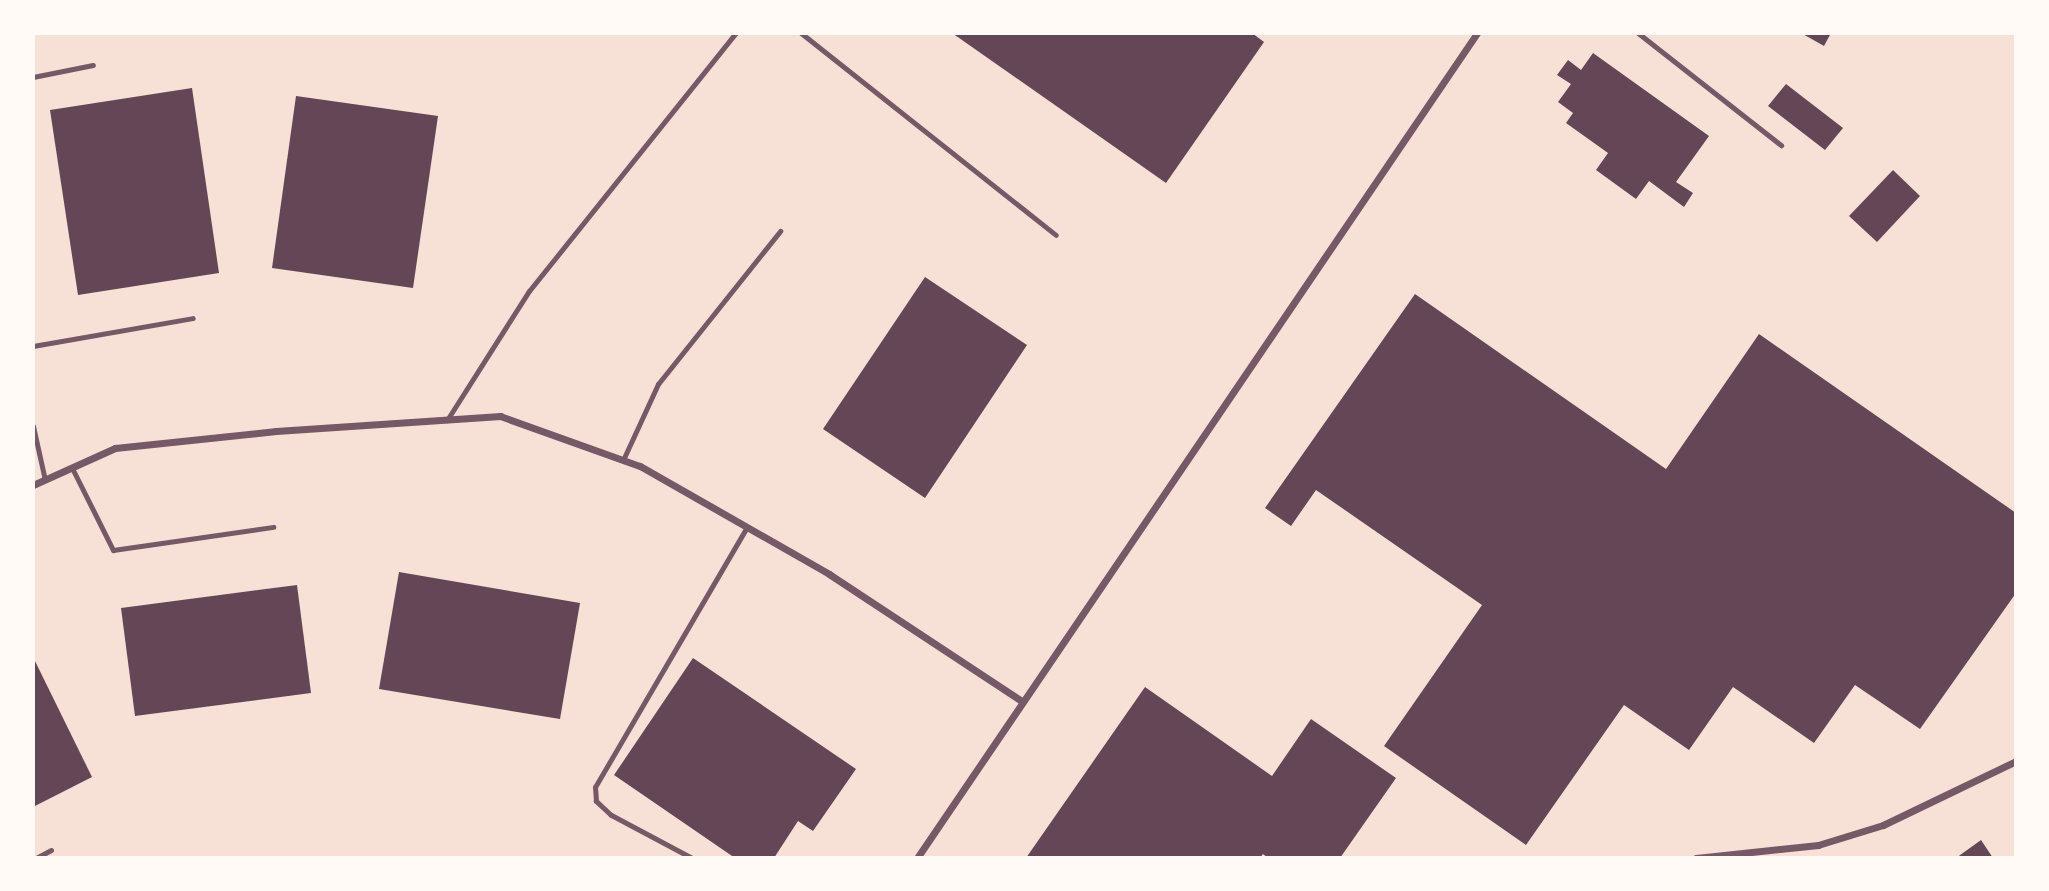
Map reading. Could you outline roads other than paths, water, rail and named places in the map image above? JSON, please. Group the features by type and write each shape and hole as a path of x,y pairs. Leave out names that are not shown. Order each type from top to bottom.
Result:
{"street":[{"path":"917,858 1477,33"},
{"path":"33,485 115,448 276,431 500,416 623,460 747,527 829,574 1023,702"},
{"path":"1696,858 1818,845 1883,825 2016,761"}],"lane":[{"path":"447,420 529,291 736,33"},
{"path":"801,33 1056,235"},
{"path":"1637,33 1781,145"},
{"path":"33,77 93,65"},
{"path":"623,460 658,384 780,231"},
{"path":"33,346 193,318"},
{"path":"33,426 45,480"},
{"path":"72,468 113,550 273,527"},
{"path":"692,858 611,815 596,801 595,787 747,527"},
{"path":"36,858 51,850"}]}
